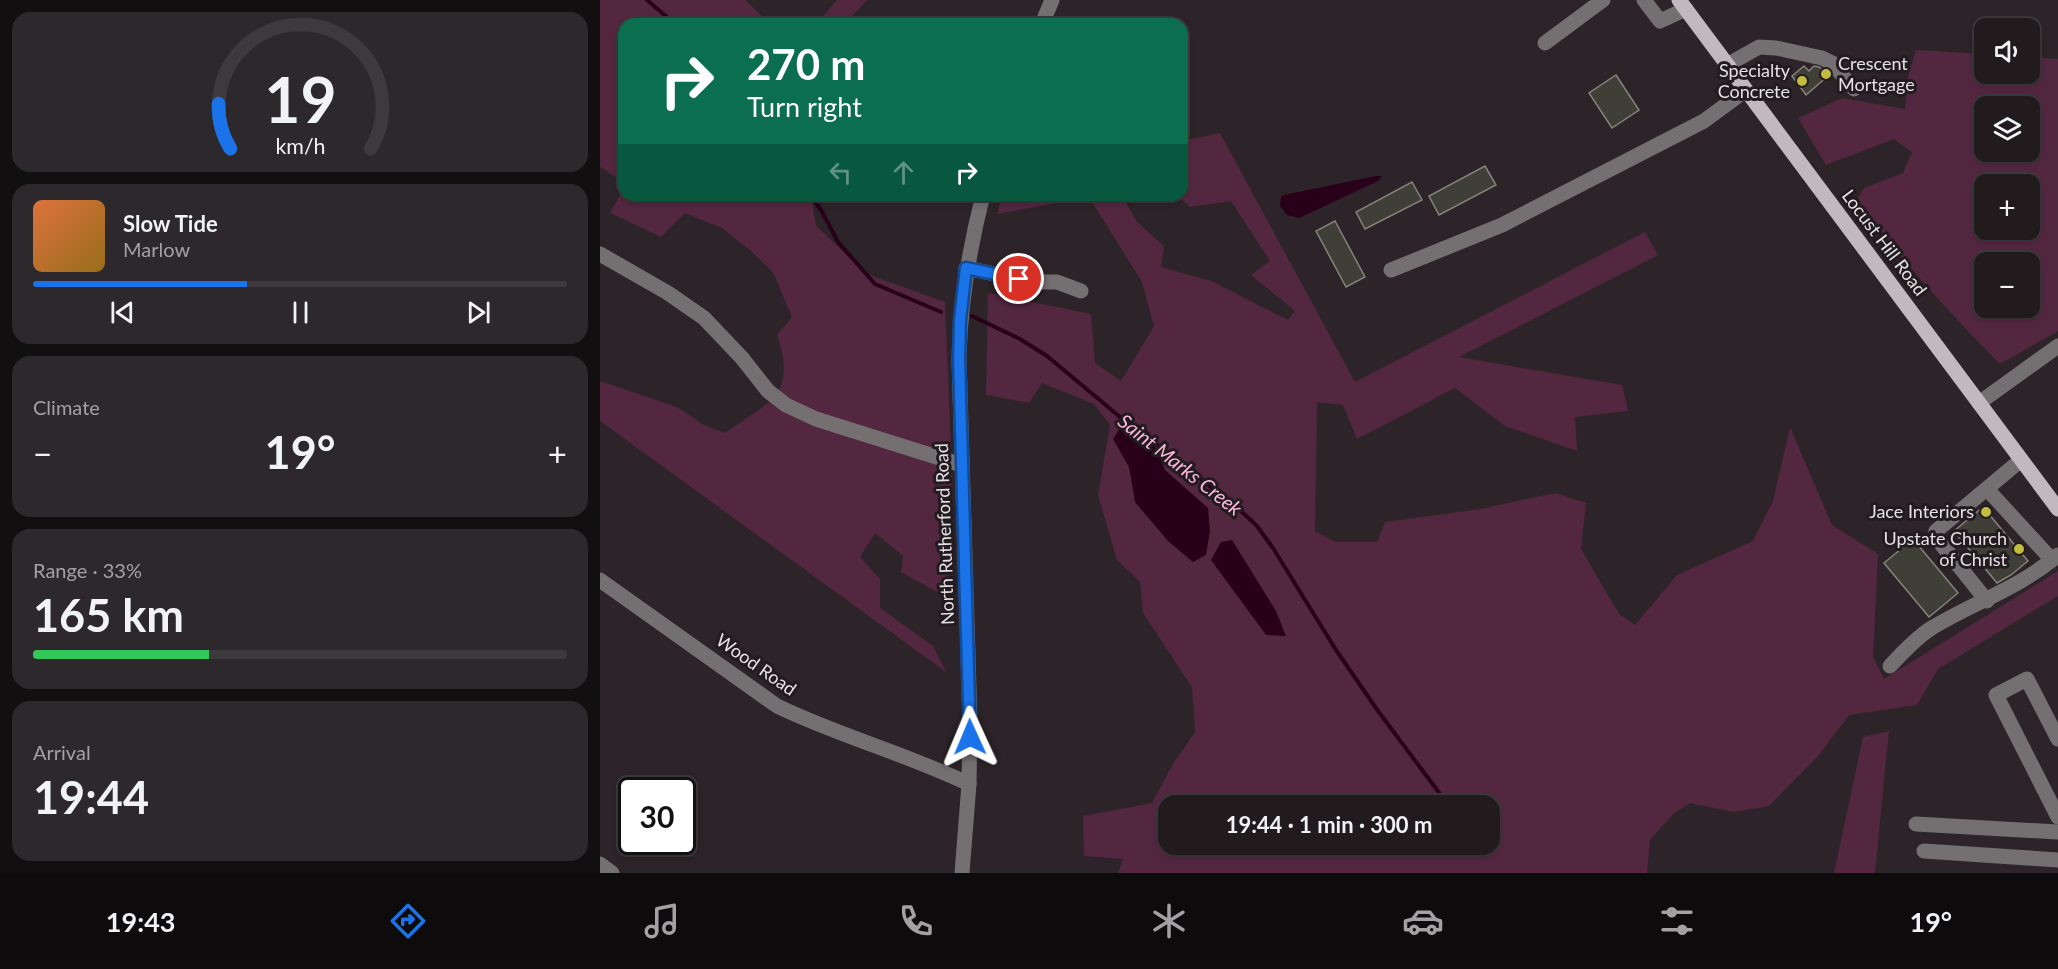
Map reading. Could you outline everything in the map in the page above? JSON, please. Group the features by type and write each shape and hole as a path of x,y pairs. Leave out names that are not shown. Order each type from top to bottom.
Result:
{"main road":[{"name":"Locust Hill Road","path":"1682,5 2058,509"}],"street":[{"path":"1044,18 1052,0"},
{"path":"1545,43 1603,0"},
{"path":"1644,0 1660,21 1682,5"},
{"path":"1727,65 1759,47 1776,48 1822,58 1832,63 1854,89"},
{"path":"1391,270 1502,225 1704,121 1746,90"},
{"name":"North Rutherford Road","path":"962,873 969,784 970,721 959,359 960,320 966,268 982,201"},
{"path":"600,254 668,293 704,318 742,358 768,391 786,405 826,422 962,465"},
{"path":"966,268 1033,282 1057,282 1081,291"},
{"path":"1979,403 2058,346"},
{"path":"1987,601 1936,535 1936,531 2021,460"},
{"path":"1890,666 1910,645 1930,629 1987,601 2055,557 1987,489"},
{"name":"Wood Road","path":"600,580 777,706 969,784"},
{"path":"2058,739 2028,679 1996,695 2058,817"},
{"path":"1916,824 2058,832"},
{"path":"1924,851 2058,860"},
{"path":"600,864 612,873"}],"shaded area":[{"path":"600,0 745,0 764,18 618,18 618,178 600,167"},
{"path":"837,0 867,0 850,18 822,18"},
{"path":"1916,50 1974,53 1974,84 2040,84 2040,58 2058,59 2058,331 2000,364 1925,285 1857,200 1864,188 1903,173 1912,152 1894,139 1826,165 1798,118 1842,98 1905,109 1908,77"},
{"path":"1220,133 1355,382 1645,232 1658,255 1459,357 1622,385 1628,411 1575,417 1577,451 1505,426 1455,388 1357,439 1343,405 1317,402 1315,531 1335,542 1377,542 1385,522 1480,509 1555,493 1586,503 1581,549 1619,614 1635,625 1677,575 1753,541 1773,501 1790,427 1832,525 1878,554 1873,657 1884,679 2058,571 2058,596 1938,669 1917,705 1849,715 1818,756 1769,806 1734,812 1690,803 1673,814 1650,840 1647,873 1118,873 1123,859 1084,856 1083,816 1152,803 1173,764 1195,732 1192,687 1143,613 1140,582 1117,560 1098,495 1110,425 1094,404 1042,383 1029,403 986,395 988,293 1091,314 1095,363 1121,381 1154,326 1142,282 1091,201 1125,201 1137,222 1164,246 1161,267 1211,281 1288,320 1295,311 1251,275 1270,261 1231,201 1190,207 1183,201 1188,201 1188,140"},
{"path":"1382,176 1378,181 1299,218 1287,215 1280,206 1281,197 1284,195"},
{"path":"618,199 618,201 812,201 816,226 867,274 945,302 952,475 948,598 901,572 903,556 875,533 860,557 880,579 880,608 933,646 946,672 600,421 600,381 677,407 704,425 725,433 766,404 781,385 784,372 783,355 777,335 792,317 773,272 722,228 685,213 661,237 610,213"},
{"path":"1000,201 1067,201 997,214"},
{"path":"1137,424 1149,432 1165,470 1208,508 1210,531 1206,555 1193,562 1168,541 1135,502 1129,467 1113,439 1120,428"},
{"path":"1232,540 1276,611 1286,636 1266,635 1211,560 1221,542"},
{"path":"1889,731 1875,873 1834,873 1863,737"}],"building":[{"path":"1804,66 1809,71 1814,66 1819,67 1829,75 1806,95 1792,76"},
{"path":"1616,75 1639,110 1612,128 1589,93"},
{"path":"1485,166 1496,185 1439,215 1429,196"},
{"path":"1412,182 1422,200 1365,229 1356,212"},
{"path":"1335,221 1365,277 1346,287 1316,231"},
{"path":"1983,507 2028,561 1997,583 1954,531"},
{"path":"1913,539 1958,593 1929,617 1884,563"}],"waterway":[{"name":"Saint Marks Creek","path":"647,0 668,18"},
{"name":"Saint Marks Creek","path":"814,201 838,242 875,284 941,312"},
{"name":"Saint Marks Creek","path":"972,316 1020,339 1047,356 1132,427"},
{"name":"Saint Marks Creek","path":"1149,438 1257,526 1336,650 1441,795"}],"place":[{"name":"Crescent Mortgage","path":"1826,74"},
{"name":"Specialty Concrete","path":"1802,81"},
{"name":"Jace Interiors","path":"1986,512"},
{"name":"Upstate Church of Christ","path":"2019,549"}],"route":[{"path":"970,737 959,359 960,320 966,268 1019,279"}]}
